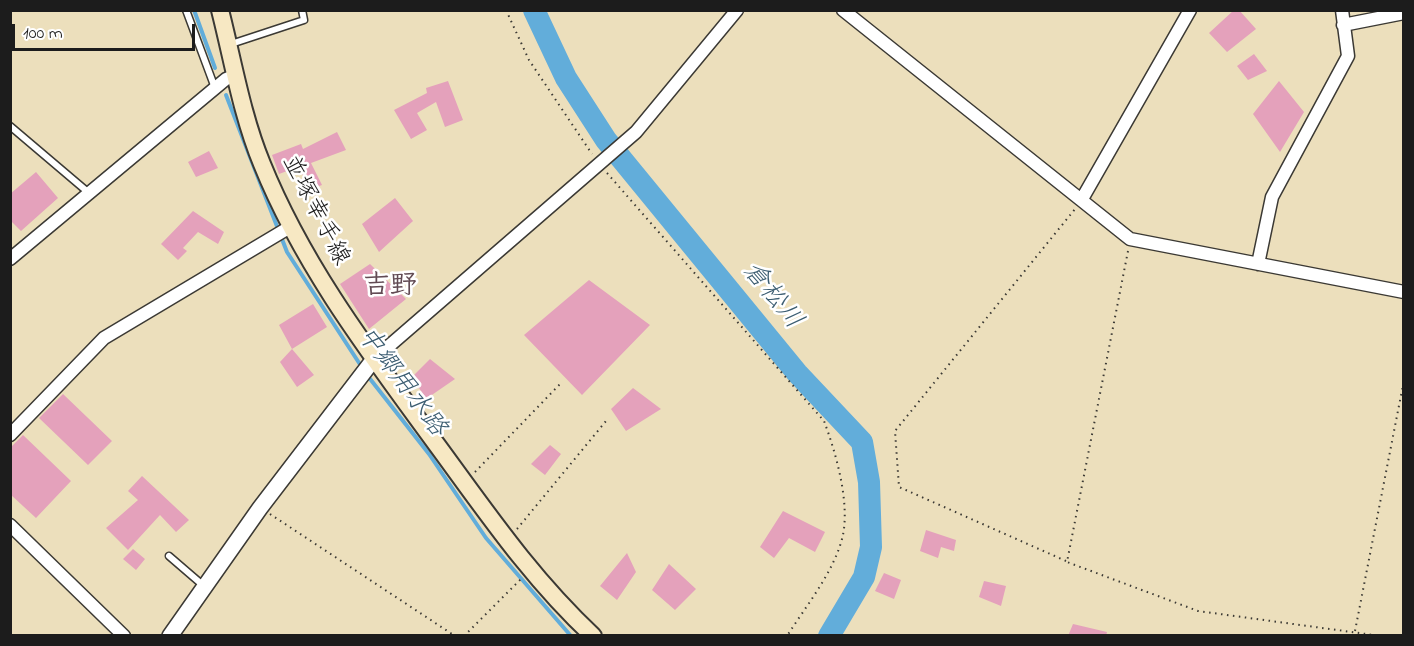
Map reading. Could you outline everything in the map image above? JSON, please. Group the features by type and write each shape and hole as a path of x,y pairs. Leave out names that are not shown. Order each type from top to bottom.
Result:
{"main road":[{"name":"並塚幸手線","path":"220,10 261,162 290,227 327,291 374,359 529,570 593,636"}],"street":[{"path":"170,636 260,508 374,359 636,132 737,10"},
{"path":"843,10 1130,239 1404,292"},
{"path":"1082,199 1190,10"},
{"path":"1258,264 1272,197 1348,56 1342,10"},
{"path":"1343,25 1404,14"},
{"path":"10,259 215,88 236,75"},
{"path":"10,435 104,338 290,227"},
{"path":"10,525 124,636"}],"lane":[{"path":"186,10 215,88"},
{"path":"229,45 304,20 302,10"},
{"path":"10,126 89,193"},
{"path":"169,556 205,587"}],"path":[{"path":"506,10 529,60 602,163 824,421 835,451 844,508 842,539 825,576 788,636"},
{"path":"1082,199 895,431 900,487 1067,562 1198,611 1381,636"},
{"path":"1067,562 1130,239"},
{"path":"1354,631 1404,380"},
{"path":"465,483 560,384"},
{"path":"507,540 606,421"},
{"path":"260,508 455,636"},
{"path":"464,636 529,570"}],"building":[{"path":"1234,10 1239,10 1256,29 1227,52 1209,33"},
{"path":"1254,54 1267,71 1248,80 1237,66"},
{"path":"448,81 463,120 445,127 436,102 417,113 427,130 411,139 394,110 427,93 426,88"},
{"path":"1279,81 1304,112 1280,152 1253,114"},
{"path":"337,132 346,150 311,163 322,185 311,189 298,167 279,174 272,155 301,144 303,149"},
{"path":"209,151 218,168 196,177 188,162"},
{"path":"36,172 58,198 21,231 10,220 10,194"},
{"path":"395,198 413,221 379,252 362,224"},
{"path":"193,211 224,232 218,244 198,232 183,248 187,251 178,260 161,244"},
{"path":"370,264 406,299 369,329 340,284"},
{"path":"589,280 650,325 582,395 524,335"},
{"path":"313,304 327,327 292,349 279,325"},
{"path":"292,349 314,375 297,387 280,362"},
{"path":"430,359 455,379 426,399 412,377"},
{"path":"633,388 661,409 626,431 611,409"},
{"path":"63,394 112,441 88,465 39,418"},
{"path":"23,435 71,481 36,518 10,494 10,448"},
{"path":"550,445 561,454 545,475 531,464"},
{"path":"142,476 189,520 176,532 160,515 128,550 106,528 138,500 128,491"},
{"path":"783,511 825,532 815,552 789,538 774,558 760,547"},
{"path":"926,530 956,540 954,551 941,547 938,558 920,551"},
{"path":"133,549 145,559 136,570 123,559"},
{"path":"627,553 636,572 617,600 600,586"},
{"path":"669,564 696,589 675,610 652,590"},
{"path":"884,573 901,580 894,599 875,591"},
{"path":"984,581 1006,586 1001,606 979,597"},
{"path":"1073,624 1107,632 1106,636 1068,636"}],"waterway":[{"name":"中郷用水路","path":"194,10 215,68"},
{"name":"倉松川","path":"534,10 566,78 606,140 797,373 862,442 869,482 871,547 864,577 829,636"},
{"name":"中郷用水路","path":"226,95 287,252 363,369"},
{"name":"中郷用水路","path":"367,375 429,454 486,538 571,636"}],"district":[{"name":"吉野","path":"390,289"}]}
